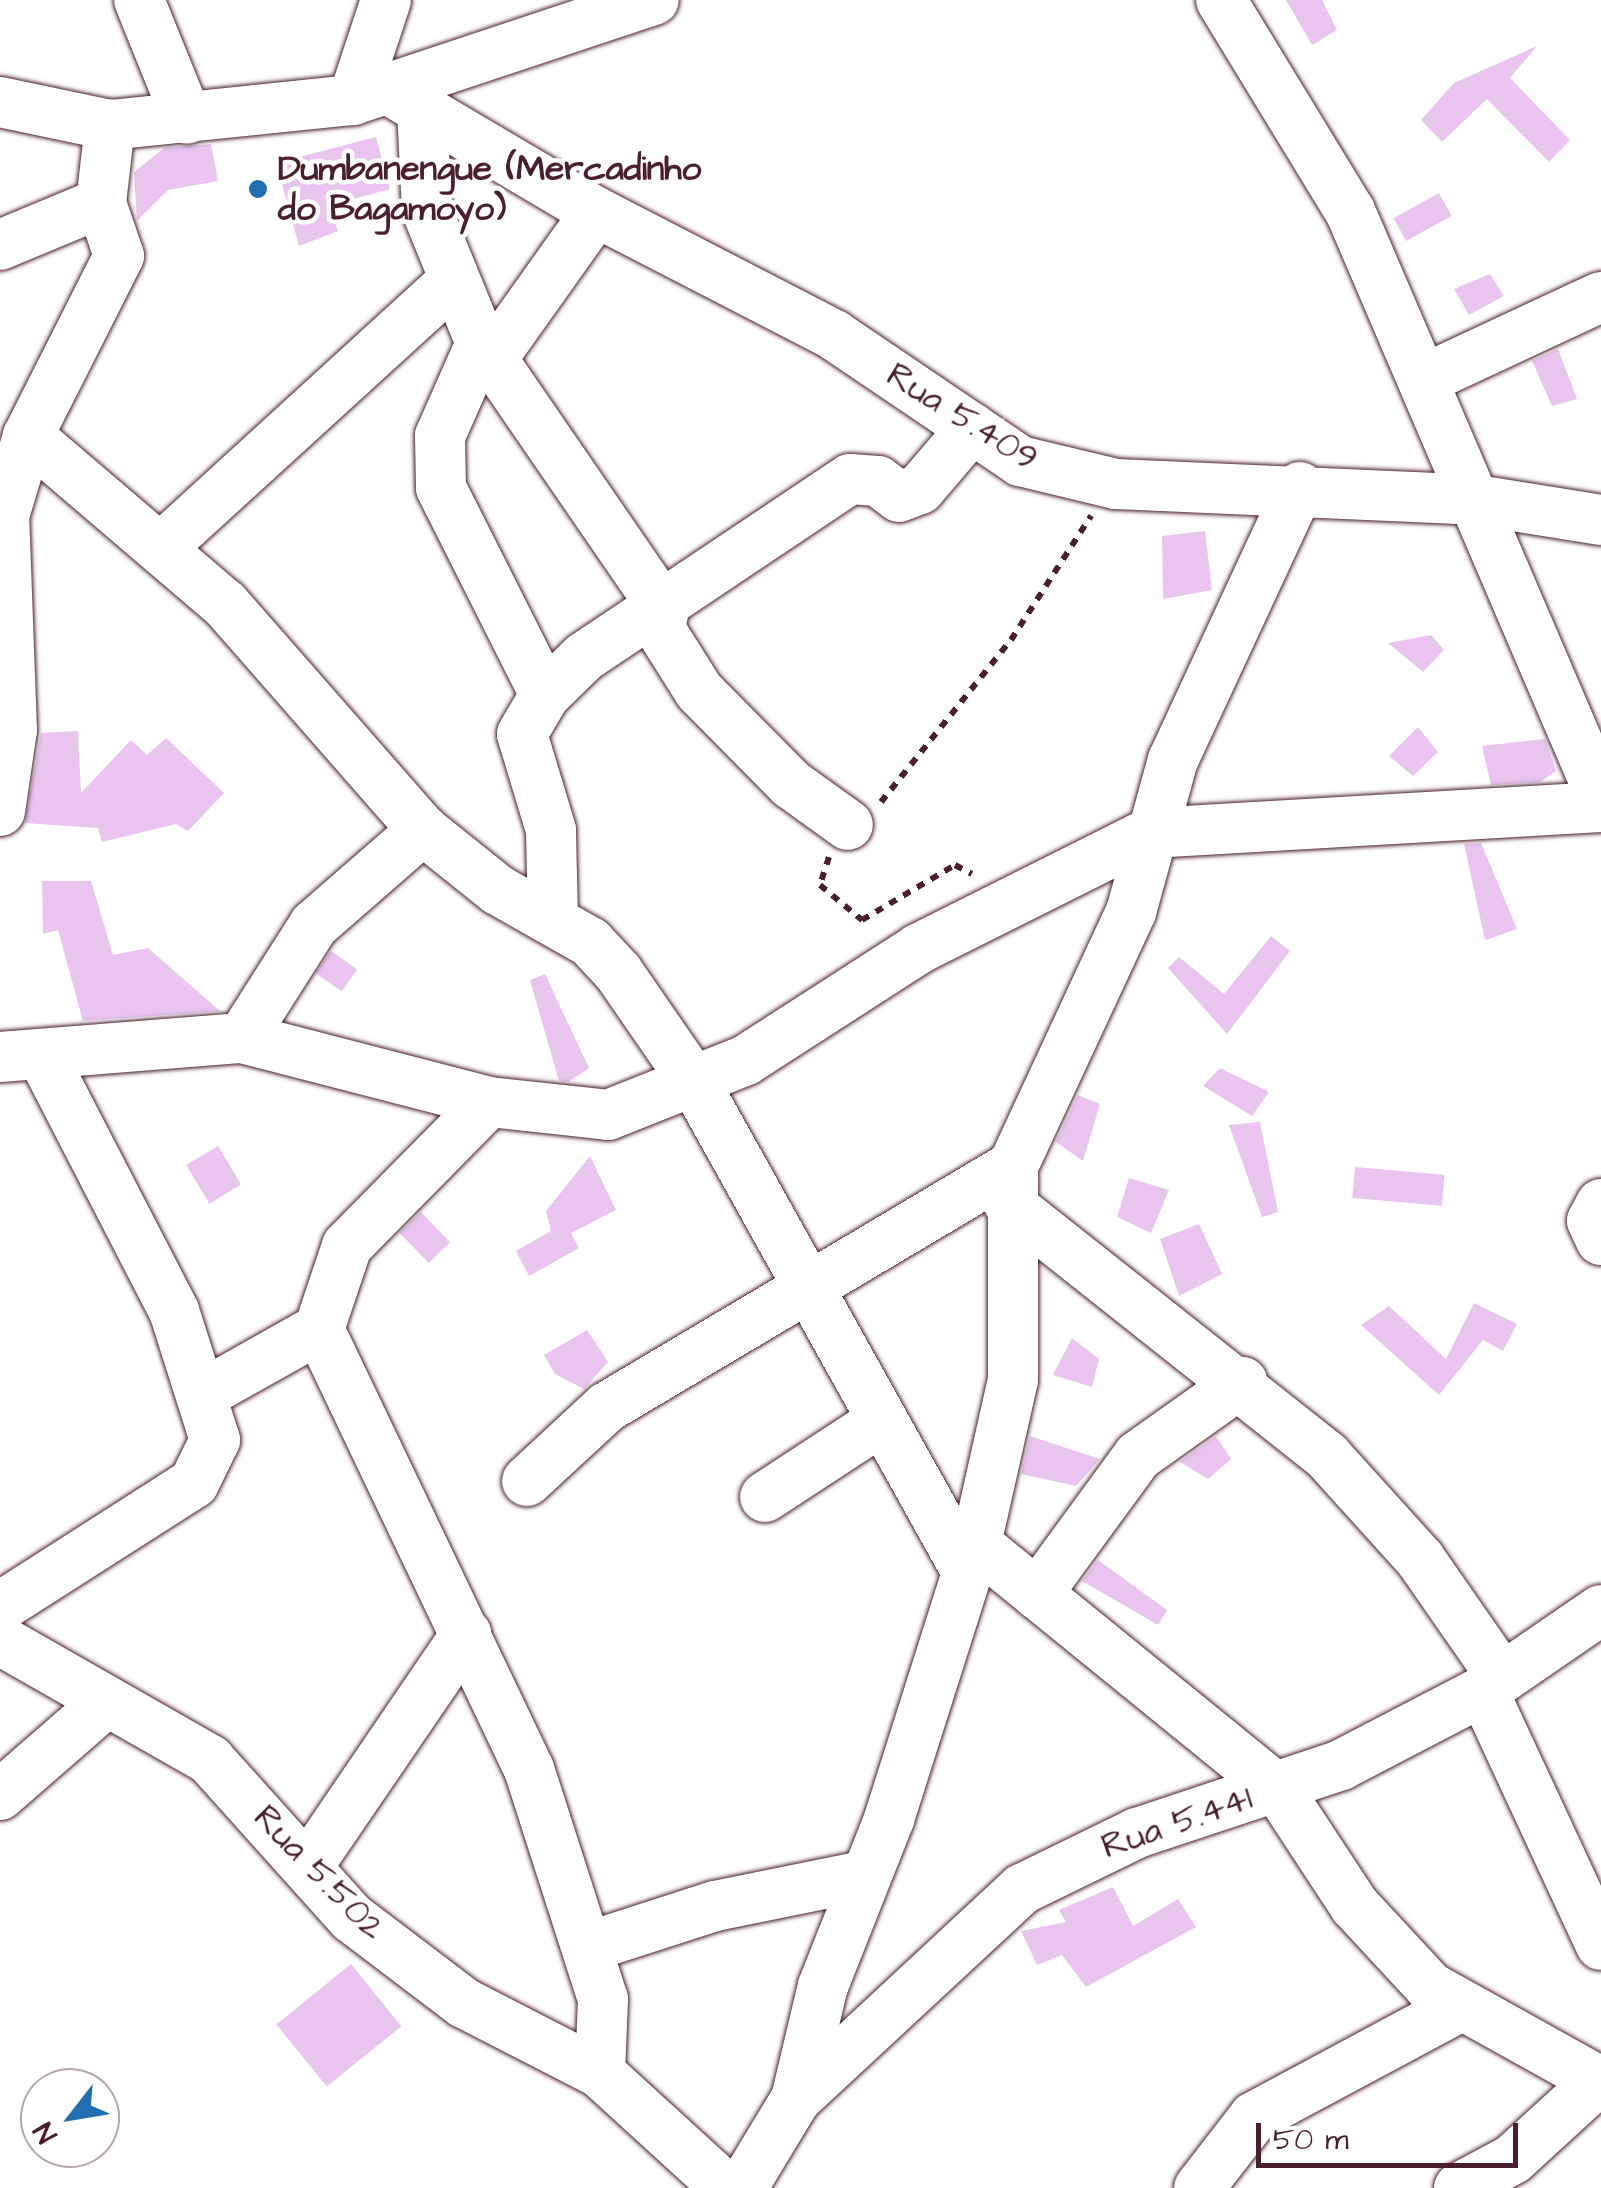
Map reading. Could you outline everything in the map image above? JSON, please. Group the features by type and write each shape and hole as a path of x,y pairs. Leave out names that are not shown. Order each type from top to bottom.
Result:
{"street":[{"path":"139,0 187,119"},
{"path":"386,0 388,100 452,282 486,351 664,609 660,630 698,690 791,784 848,825"},
{"path":"0,102 110,125 388,100 654,0"},
{"path":"1221,0 1350,211 1426,378 1601,797"},
{"name":"Rua 5.409","path":"388,100 834,335 1020,461 1100,482 1300,487 1476,500 1601,520"},
{"path":"0,811 12,730 2,514 28,436 119,256 101,203 110,125"},
{"path":"0,245 101,203"},
{"path":"545,695 441,488 440,436 486,351 596,212"},
{"path":"163,546 452,282"},
{"path":"1426,378 1601,297"},
{"path":"553,920 551,830 522,734 545,695 584,657 664,609 850,480 909,495 972,428"},
{"path":"28,436 163,546 423,830 498,890 553,920 618,972 696,1084 878,1423 971,1557 1037,1594 1278,1789 1403,1963 1461,2006 1600,2082 1514,2159 1459,2188"},
{"path":"742,2188 796,2099 823,1986 971,1557 1013,1380 1011,1185 1131,912 1150,833 1227,635 1300,487"},
{"path":"0,1607 194,1482 215,1440 205,1393 174,1312 21,1057 242,1038 489,1102 608,1115 696,1084 992,911 1150,833 1601,807"},
{"path":"242,1038 314,924 423,830"},
{"path":"205,1393 319,1329 348,1246 489,1102"},
{"path":"527,1481 607,1407 805,1290 1011,1185"},
{"path":"1011,1185 1327,1456 1420,1559 1492,1684 1601,1945"},
{"path":"1601,1204 1592,1221 1601,1240"},
{"path":"319,1329 509,1718 603,1998 600,2074"},
{"path":"1037,1594 1138,1456 1242,1382"},
{"path":"765,1497 878,1423"},
{"name":"Rua 5.441","path":"796,2099 1022,1889 1137,1833 1278,1789 1492,1684 1601,1610"},
{"path":"308,1866 466,1634"},
{"name":"Rua 5.502","path":"0,1640 102,1706 210,1760 352,1918 464,2003 600,2074 726,2188"},
{"path":"0,1794 102,1706"},
{"path":"588,1947 714,1906 863,1876"},
{"path":"1200,2188 1254,2117 1461,2006"}],"path":[{"path":"992,911 971,872 955,865 862,920 820,885 848,825 887,797 1080,545 1100,482"}],"building":[{"path":"1286,0 1322,0 1337,30 1312,45"},
{"path":"1537,46 1510,78 1570,140 1549,162 1487,99 1442,142 1421,120 1454,83"},
{"path":"376,137 390,189 328,206 338,231 299,246 276,163"},
{"path":"211,144 218,181 168,190 137,221 134,172 164,148"},
{"path":"1439,193 1452,216 1406,241 1394,218"},
{"path":"1490,274 1504,296 1469,315 1454,289"},
{"path":"1558,349 1577,399 1552,406 1532,361"},
{"path":"1205,531 1212,590 1163,599 1162,536"},
{"path":"1431,635 1444,650 1423,672 1388,643"},
{"path":"1418,727 1438,752 1413,776 1389,756"},
{"path":"78,731 81,793 131,740 147,755 166,738 224,793 188,831 176,824 102,842 98,828 25,823 41,733"},
{"path":"1545,739 1556,771 1540,782 1491,785 1482,746"},
{"path":"1481,843 1517,929 1485,940 1464,844"},
{"path":"42,881 91,881 113,955 148,948 220,1011 83,1021 58,930 43,934"},
{"path":"1271,936 1290,951 1227,1034 1168,968 1179,957 1224,994"},
{"path":"331,951 357,969 342,991 316,973"},
{"path":"545,974 589,1068 568,1082 559,1081 530,980"},
{"path":"1220,1068 1269,1092 1252,1116 1203,1086"},
{"path":"1078,1095 1100,1104 1083,1161 1056,1142"},
{"path":"1260,1122 1278,1212 1262,1217 1229,1125"},
{"path":"218,1146 241,1185 209,1204 186,1165"},
{"path":"590,1156 616,1210 571,1233 579,1248 529,1276 516,1251 551,1231 546,1211"},
{"path":"1355,1167 1445,1175 1442,1206 1352,1198"},
{"path":"1129,1178 1169,1190 1151,1233 1117,1217"},
{"path":"421,1212 450,1242 429,1263 399,1233"},
{"path":"1199,1224 1222,1274 1179,1296 1160,1239"},
{"path":"1474,1303 1517,1324 1503,1351 1483,1340 1439,1395 1361,1325 1389,1306 1446,1359"},
{"path":"587,1330 608,1362 584,1389 555,1374 544,1355"},
{"path":"1072,1338 1099,1359 1092,1387 1053,1375"},
{"path":"1030,1436 1100,1459 1076,1486 1021,1474"},
{"path":"1216,1436 1231,1459 1208,1479 1180,1462"},
{"path":"1098,1560 1167,1610 1158,1625 1082,1581"},
{"path":"1113,1887 1133,1926 1178,1899 1196,1927 1086,1987 1062,1955 1037,1965 1021,1931 1066,1922 1059,1910"},
{"path":"351,1964 401,2026 327,2087 276,2024"}],"place":[{"name":"Dumbanengue (Mercadinho do Bagamoyo)","path":"258,189"}]}
